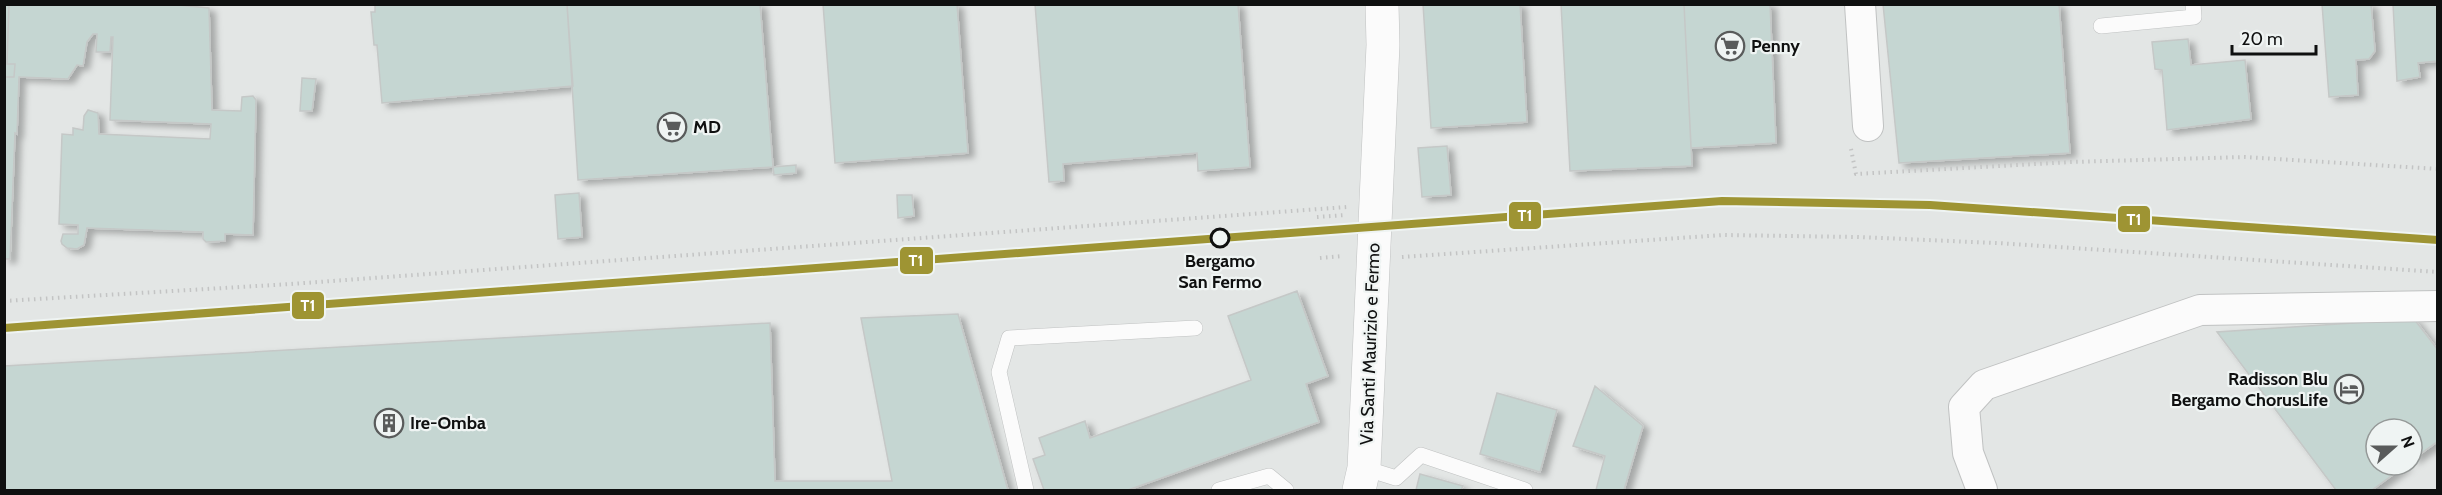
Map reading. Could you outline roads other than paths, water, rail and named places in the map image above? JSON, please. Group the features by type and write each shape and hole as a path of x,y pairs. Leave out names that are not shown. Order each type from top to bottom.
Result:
{"street":[{"name":"Via Santi Maurizio e Fermo","path":"1364,483 1360,257 1383,45 1382,4"},
{"path":"1859,136 1860,4"},
{"path":"1982,490 1968,453 1964,406 1984,385 2200,310 2438,306"}],"lane":[{"path":"2101,26 2194,17 2193,4"},
{"path":"1026,490 999,372 1009,338 1195,328"},
{"path":"1364,483 1396,478 1421,455 1525,490"},
{"path":"1219,490 1269,476 1286,490"}],"place":[{"name":"Penny","path":"1730,46"},
{"name":"MD","path":"672,127"},
{"name":"Bergamo San Fermo","path":"1220,238"},
{"name":"Radisson Blu Bergamo ChorusLife","path":"2349,389"},
{"name":"Ire-Omba","path":"389,423"}]}
